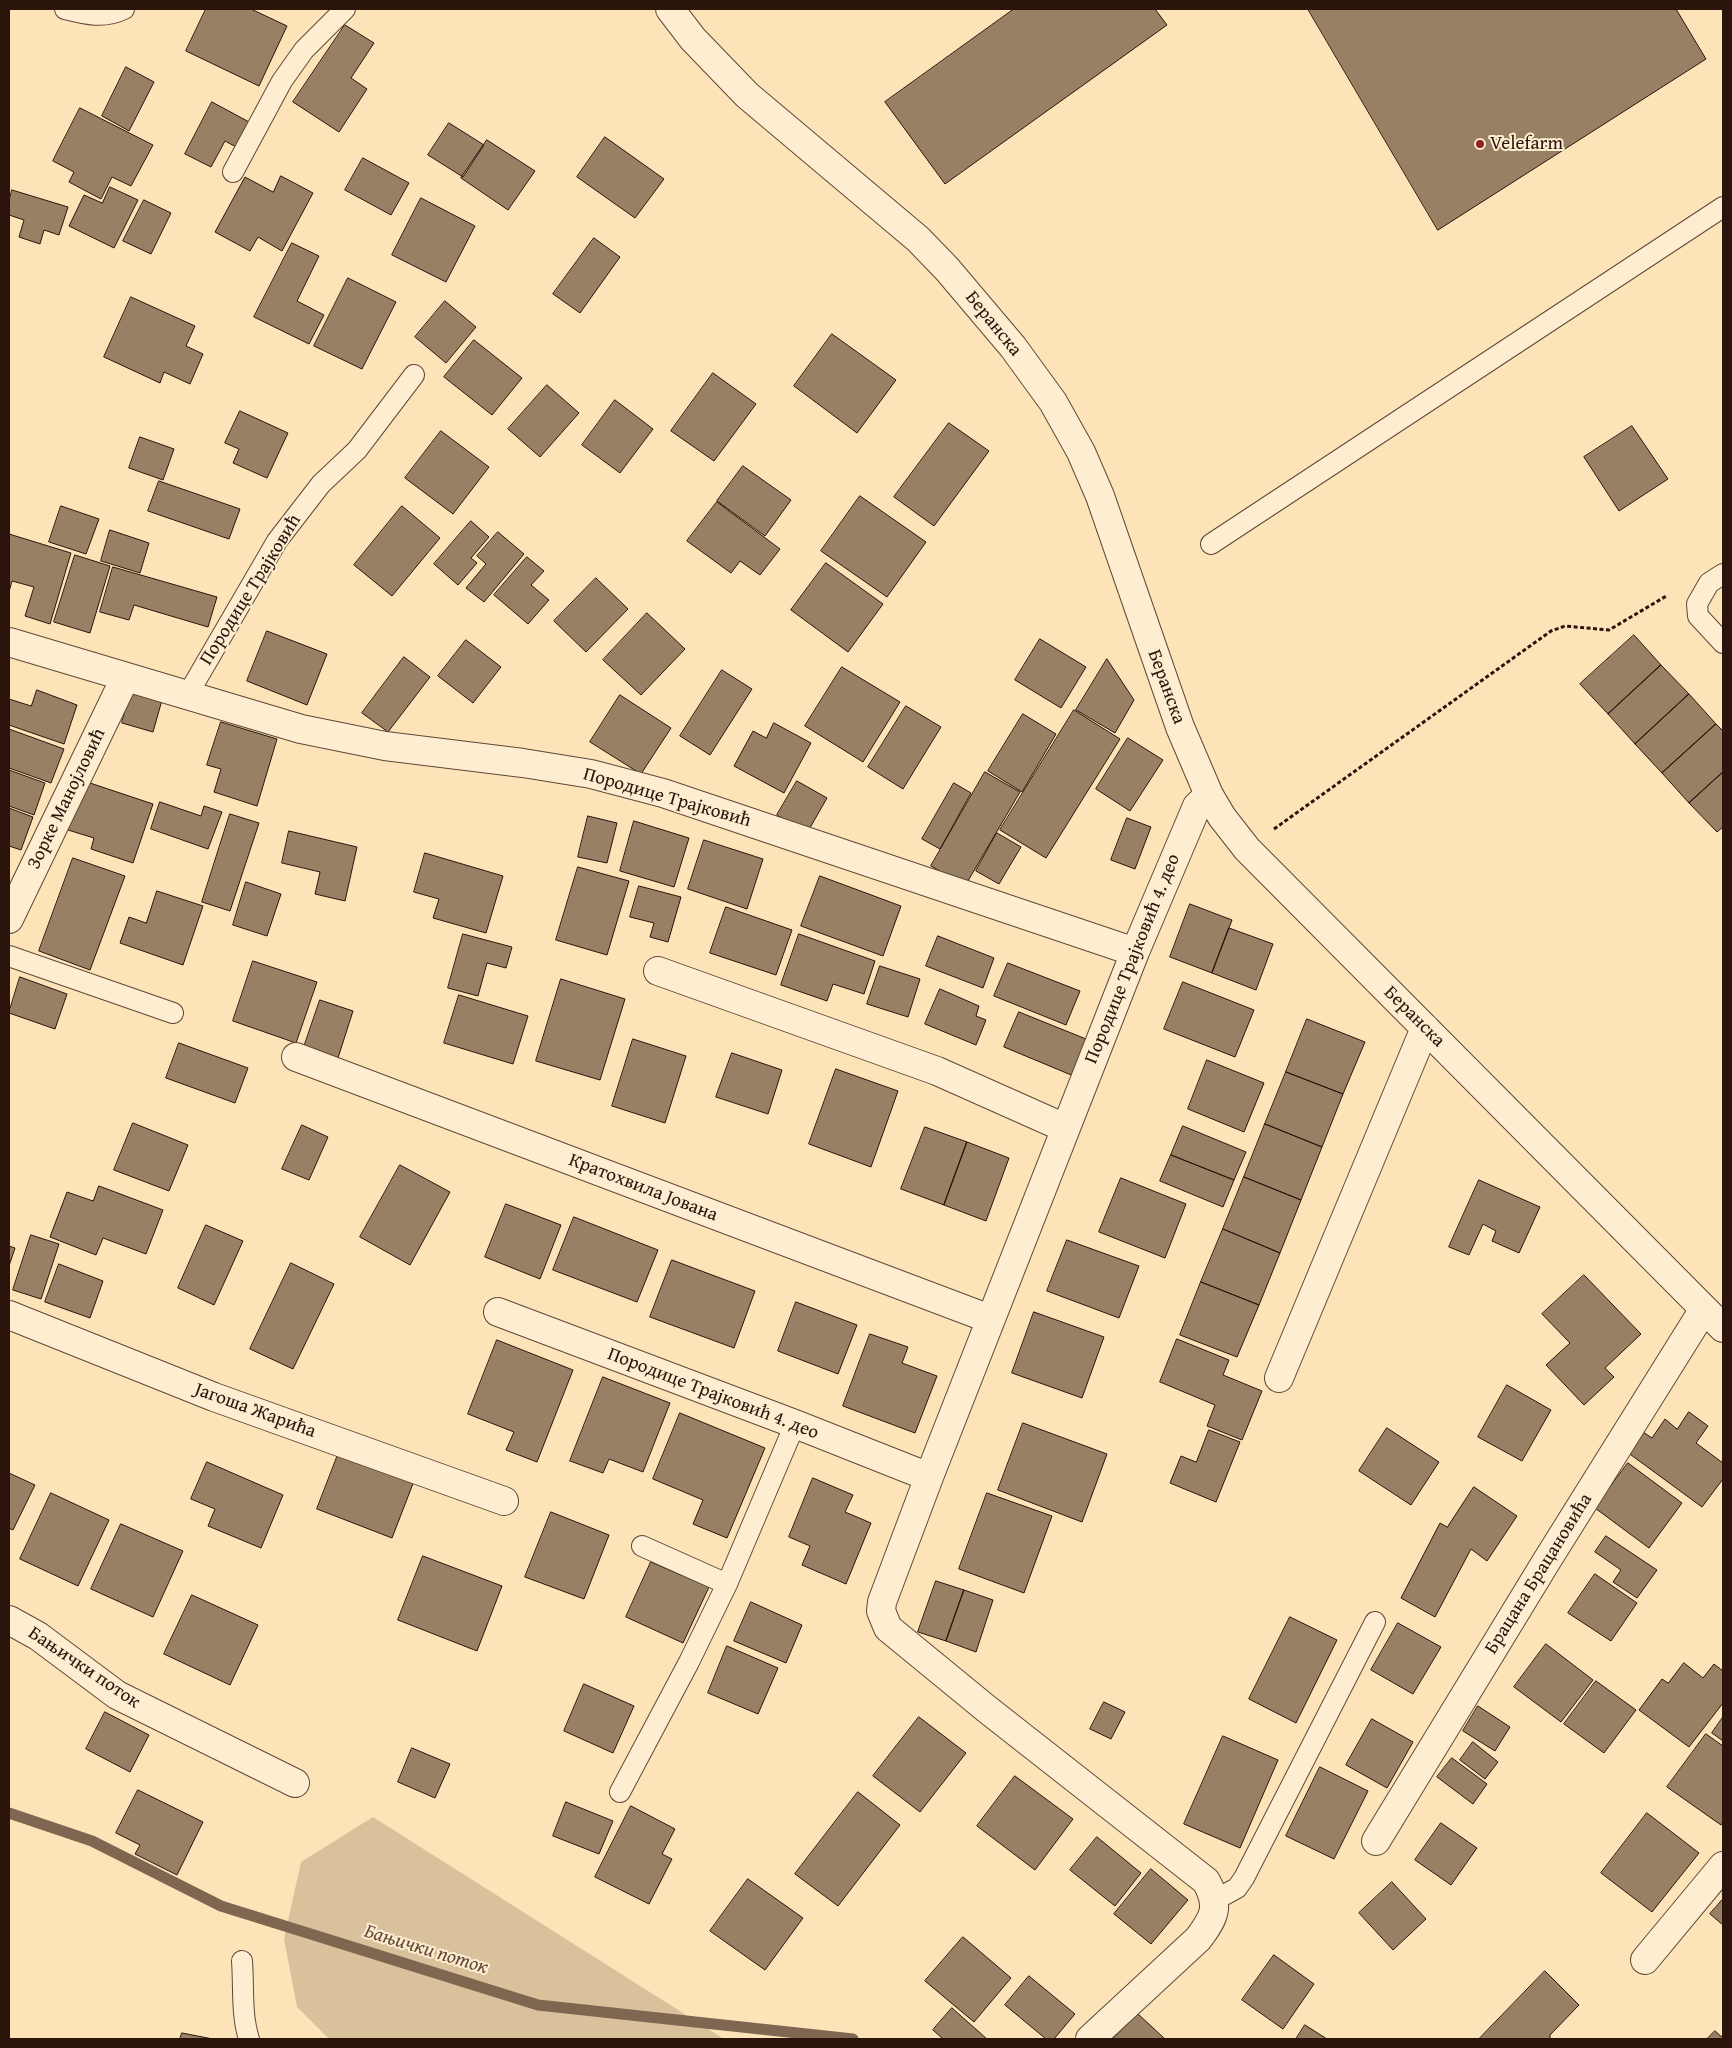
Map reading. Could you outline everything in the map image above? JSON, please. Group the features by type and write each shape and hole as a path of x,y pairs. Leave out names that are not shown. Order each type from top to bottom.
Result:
{"street":[{"name":"Беранска","path":"670,9 693,39 740,89 810,150 918,239 947,269 1013,347 1053,402 1081,452 1100,496 1180,727 1209,795 1222,817 1247,849 1723,1328"},
{"name":"Породице Трајковић","path":"9,642 301,729 385,746 523,763 592,774 663,793 1134,952"},
{"name":"Зорке Манојловић","path":"9,919 125,678"},
{"name":"Породице Трајковић 4. део","path":"1209,795 1197,806 1134,952 884,1592 881,1611 888,1628 988,1710 1206,1881 1214,1897"},
{"path":"658,971 936,1071 1066,1128"},
{"path":"1279,1378 1425,1028"},
{"name":"Кратохвила Јована","path":"296,1057 990,1319"},
{"name":"Брацана Брацановића","path":"1376,1841 1546,1562 1704,1309"},
{"name":"Породице Трајковић 4. део","path":"498,1312 795,1424 929,1477"},
{"name":"Јагоша Жарића","path":"9,1315 214,1396 504,1500"},
{"name":"Бањички поток","path":"9,1620 38,1636 117,1695 295,1782"},
{"path":"1645,1960 1723,1866"},
{"path":"1090,2039 1198,1939 1209,1924 1215,1908 1214,1897"}],"lane":[{"path":"65,9 92,15 115,14 124,9"},
{"path":"233,172 282,81 304,50 345,9"},
{"path":"1212,544 1723,207"},
{"name":"Породице Трајковић","path":"188,694 277,541 321,484 358,450 414,375"},
{"path":"1723,574 1708,583 1697,604 1698,616 1723,643"},
{"path":"9,956 173,1013"},
{"path":"620,1792 689,1662 727,1584 795,1424"},
{"path":"642,1546 727,1584"},
{"path":"1214,1897 1237,1888 1244,1878 1375,1622"},
{"path":"242,1961 243,2003 249,2039"}],"path":[{"path":"1247,849 1551,631 1565,626 1609,630 1674,592"}],"shaded area":[{"path":"373,1817 724,2039 329,2039 297,2007 284,1939 301,1862"}],"building":[{"path":"206,9 251,9 287,26 259,86 186,51"},
{"path":"1014,9 1155,9 1167,25 945,184 885,102"},
{"name":"Velefarm","path":"1308,9 1676,9 1706,59 1438,230"},
{"path":"345,25 374,43 351,78 367,89 339,132 293,102"},
{"path":"126,67 154,82 129,131 102,116"},
{"path":"212,102 251,123 238,148 225,141 211,167 185,154"},
{"path":"80,108 153,145 131,186 112,177 101,199 69,182 74,172 53,161"},
{"path":"449,123 484,145 463,177 428,155"},
{"path":"605,137 664,179 635,218 577,177"},
{"path":"487,140 535,171 508,210 461,178"},
{"path":"363,158 409,183 391,215 345,190"},
{"path":"281,176 313,193 282,251 258,237 250,251 215,232 245,177 273,192"},
{"path":"110,187 138,200 114,248 69,226 84,195 102,203"},
{"path":"12,190 68,207 59,235 44,230 40,244 19,237 24,220 9,215 9,202"},
{"path":"421,198 475,226 446,282 392,255"},
{"path":"144,200 171,213 151,254 123,241"},
{"path":"594,238 620,257 580,313 553,294"},
{"path":"292,243 319,256 297,301 324,315 309,344 254,317"},
{"path":"348,278 396,302 362,369 314,346"},
{"path":"131,297 195,326 186,346 203,354 190,384 164,372 160,383 104,357"},
{"path":"445,301 476,327 446,363 415,337"},
{"path":"832,334 896,380 857,433 794,386"},
{"path":"474,340 522,378 492,415 444,377"},
{"path":"713,373 756,404 714,461 671,431"},
{"path":"547,385 579,413 540,457 508,429"},
{"path":"615,400 653,429 620,473 582,445"},
{"path":"240,411 288,433 267,478 233,463 239,449 225,443"},
{"path":"949,423 989,451 934,526 894,497"},
{"path":"1632,426 1668,479 1619,511 1584,457"},
{"path":"441,431 489,467 453,514 405,478"},
{"path":"140,437 174,449 163,480 129,468"},
{"path":"743,466 791,500 765,536 717,501"},
{"path":"159,481 240,509 229,539 148,511"},
{"path":"860,496 926,542 887,597 821,551"},
{"path":"717,502 780,549 760,575 740,561 731,573 687,541"},
{"path":"61,506 99,519 86,554 49,542"},
{"path":"402,506 440,538 392,596 354,565"},
{"path":"471,521 489,537 471,558 477,563 458,585 434,564"},
{"path":"110,530 149,543 140,573 101,561"},
{"path":"498,532 524,554 484,602 466,588 486,564 477,556"},
{"path":"9,534 71,553 50,624 25,616 34,587 12,581 9,592"},
{"path":"75,555 110,566 90,633 54,622"},
{"path":"527,557 544,571 531,585 549,600 528,624 494,595"},
{"path":"826,563 883,604 848,652 791,610"},
{"path":"113,567 217,597 208,627 134,605 129,620 100,612"},
{"path":"596,578 628,609 586,652 554,621"},
{"path":"647,613 685,649 641,695 603,660"},
{"path":"267,631 327,654 307,705 247,681"},
{"path":"1634,635 1661,665 1608,714 1580,684"},
{"path":"1040,639 1086,667 1061,708 1015,680"},
{"path":"466,640 501,667 473,703 438,676"},
{"path":"404,657 430,677 388,732 362,713"},
{"path":"1107,659 1134,700 1115,733 1076,710"},
{"path":"1661,665 1689,694 1635,744 1608,714"},
{"path":"842,667 900,702 863,762 805,726"},
{"path":"722,670 752,689 710,755 680,736"},
{"path":"37,690 77,705 64,744 9,725 9,699 31,706"},
{"path":"131,691 162,700 153,732 122,723"},
{"path":"1689,694 1716,724 1662,773 1635,744"},
{"path":"620,695 671,728 641,774 590,742"},
{"path":"906,706 941,727 903,789 868,767"},
{"path":"1074,710 1120,739 1046,858 1000,830"},
{"path":"1023,714 1056,734 1022,792 988,771"},
{"path":"221,722 277,739 257,806 214,792 221,769 207,765"},
{"path":"774,723 811,743 784,793 734,766 753,731 766,738"},
{"path":"1716,724 1723,731 1723,772 1689,803 1662,773"},
{"path":"9,729 64,749 51,783 9,768"},
{"path":"1128,738 1163,760 1130,811 1096,789"},
{"path":"9,770 45,783 34,815 9,806"},
{"path":"985,772 1020,792 965,886 931,866"},
{"path":"1723,772 1723,827 1717,832 1689,803"},
{"path":"84,781 153,804 133,863 91,849 94,838 68,830"},
{"path":"797,781 827,798 807,833 777,815"},
{"path":"954,783 971,793 940,849 922,839"},
{"path":"160,802 201,816 204,806 222,812 208,849 151,829"},
{"path":"9,808 33,817 21,850 9,846"},
{"path":"230,814 259,823 230,911 202,902"},
{"path":"588,816 617,823 607,863 578,857"},
{"path":"1127,818 1151,827 1135,869 1111,860"},
{"path":"634,821 689,838 674,887 620,871"},
{"path":"289,831 357,847 345,901 315,894 320,872 282,863"},
{"path":"997,833 1021,847 999,884 976,871"},
{"path":"704,840 763,859 747,909 688,889"},
{"path":"425,853 503,876 486,933 433,918 439,899 414,892"},
{"path":"73,858 125,876 90,970 39,951"},
{"path":"578,867 629,881 607,955 556,940"},
{"path":"820,876 901,906 883,956 801,926"},
{"path":"246,882 281,894 267,936 233,925"},
{"path":"639,886 681,897 668,942 650,937 654,923 630,917"},
{"path":"157,891 203,906 183,965 120,943 129,917 146,923"},
{"path":"1190,904 1232,920 1212,973 1170,957"},
{"path":"726,907 792,930 776,975 710,953"},
{"path":"1229,928 1273,944 1256,990 1212,973"},
{"path":"463,934 512,947 506,968 487,963 478,996 448,988"},
{"path":"799,934 875,961 864,994 833,984 827,1001 781,985"},
{"path":"938,936 994,958 983,988 926,966"},
{"path":"253,961 317,982 296,1043 233,1021"},
{"path":"1008,963 1080,991 1066,1025 994,996"},
{"path":"880,966 920,979 908,1017 867,1004"},
{"path":"20,977 67,994 55,1029 9,1013"},
{"path":"561,979 625,999 600,1080 536,1061"},
{"path":"1183,982 1254,1010 1235,1057 1164,1029"},
{"path":"940,989 979,1006 976,1016 986,1020 976,1045 925,1024"},
{"path":"459,995 528,1016 513,1064 444,1043"},
{"path":"320,1000 353,1011 337,1061 303,1050"},
{"path":"1019,1012 1091,1041 1076,1077 1004,1047"},
{"path":"1307,1019 1365,1042 1343,1094 1286,1072"},
{"path":"633,1039 686,1056 665,1123 612,1106"},
{"path":"179,1043 248,1068 235,1103 166,1078"},
{"path":"732,1053 782,1070 768,1114 716,1097"},
{"path":"1207,1060 1264,1083 1244,1132 1188,1109"},
{"path":"836,1069 898,1091 871,1167 809,1144"},
{"path":"1286,1072 1343,1094 1322,1147 1265,1124"},
{"path":"133,1123 188,1145 169,1191 114,1170"},
{"path":"1265,1124 1322,1147 1301,1200 1244,1177"},
{"path":"302,1125 328,1137 309,1180 282,1169"},
{"path":"1183,1126 1246,1152 1234,1180 1171,1155"},
{"path":"925,1127 967,1142 944,1205 901,1189"},
{"path":"967,1142 1009,1158 986,1221 944,1205"},
{"path":"1171,1155 1234,1180 1223,1207 1160,1181"},
{"path":"400,1165 450,1192 410,1265 360,1237"},
{"path":"1244,1177 1301,1200 1280,1253 1223,1229"},
{"path":"1121,1178 1186,1204 1165,1258 1099,1232"},
{"path":"1479,1180 1540,1207 1519,1253 1492,1241 1496,1231 1483,1224 1469,1255 1449,1247"},
{"path":"99,1186 163,1210 146,1254 103,1238 96,1255 50,1237 67,1192 93,1201"},
{"path":"506,1204 561,1225 540,1279 485,1257"},
{"path":"574,1217 658,1250 637,1302 553,1270"},
{"path":"206,1225 243,1241 214,1305 178,1288"},
{"path":"1223,1229 1280,1253 1259,1305 1201,1282"},
{"path":"31,1235 59,1244 41,1299 13,1290"},
{"path":"1067,1240 1139,1266 1119,1318 1047,1291"},
{"path":"9,1246 15,1248 9,1266"},
{"path":"672,1260 755,1291 734,1348 650,1317"},
{"path":"291,1263 334,1284 293,1369 250,1349"},
{"path":"59,1264 103,1281 90,1318 45,1302"},
{"path":"1584,1275 1641,1334 1605,1368 1614,1377 1584,1405 1546,1365 1570,1343 1542,1314"},
{"path":"1201,1282 1259,1305 1237,1357 1180,1335"},
{"path":"796,1302 857,1325 838,1374 778,1351"},
{"path":"1034,1312 1104,1337 1082,1398 1012,1373"},
{"path":"870,1334 908,1347 902,1363 937,1376 915,1433 843,1406"},
{"path":"1177,1339 1229,1360 1223,1375 1262,1391 1242,1440 1207,1426 1215,1405 1160,1382"},
{"path":"497,1340 573,1370 537,1462 506,1450 514,1432 468,1414"},
{"path":"603,1377 670,1403 643,1472 609,1459 603,1473 570,1461"},
{"path":"1507,1385 1551,1410 1522,1461 1478,1437"},
{"path":"1689,1412 1708,1426 1696,1443 1723,1463 1723,1479 1702,1507 1627,1452 1643,1432 1652,1438 1665,1419 1677,1429"},
{"path":"680,1413 765,1448 727,1538 693,1524 703,1500 653,1479"},
{"path":"1023,1423 1107,1454 1082,1522 998,1490"},
{"path":"1387,1428 1439,1462 1411,1505 1359,1471"},
{"path":"1209,1430 1240,1442 1216,1502 1170,1483 1181,1456 1196,1462"},
{"path":"339,1452 414,1481 392,1538 317,1509"},
{"path":"207,1462 283,1495 261,1548 208,1526 215,1509 191,1499"},
{"path":"1628,1463 1682,1503 1649,1548 1595,1508"},
{"path":"9,1473 35,1485 13,1530 9,1528"},
{"path":"813,1478 853,1495 845,1512 871,1523 846,1584 802,1565 810,1546 789,1537"},
{"path":"1474,1487 1517,1516 1487,1561 1471,1549 1435,1617 1401,1598 1440,1523 1447,1527"},
{"path":"51,1493 109,1520 78,1586 20,1559"},
{"path":"987,1493 1052,1516 1024,1593 959,1569"},
{"path":"551,1512 609,1535 584,1599 525,1577"},
{"path":"121,1524 183,1551 153,1617 91,1589"},
{"path":"1606,1536 1657,1570 1637,1598 1613,1582 1621,1570 1595,1552"},
{"path":"423,1556 502,1586 477,1651 398,1620"},
{"path":"651,1562 709,1587 683,1643 626,1617"},
{"path":"1595,1574 1637,1603 1611,1641 1568,1613"},
{"path":"936,1581 964,1590 946,1641 918,1632"},
{"path":"964,1590 993,1600 976,1652 946,1641"},
{"path":"192,1595 258,1625 230,1685 164,1654"},
{"path":"751,1602 802,1625 786,1663 734,1641"},
{"path":"1290,1617 1337,1640 1296,1723 1249,1699"},
{"path":"1398,1623 1441,1647 1413,1694 1371,1670"},
{"path":"1546,1644 1593,1680 1561,1722 1514,1687"},
{"path":"727,1646 778,1668 758,1714 708,1693"},
{"path":"1684,1663 1703,1678 1714,1664 1723,1671 1723,1703 1689,1747 1639,1710 1662,1679 1668,1683"},
{"path":"1596,1681 1636,1710 1604,1753 1564,1724"},
{"path":"584,1684 634,1706 613,1753 564,1731"},
{"path":"1104,1702 1125,1712 1111,1739 1090,1729"},
{"path":"1478,1706 1510,1727 1495,1751 1463,1731"},
{"path":"105,1712 149,1735 130,1772 86,1749"},
{"path":"919,1717 966,1753 920,1812 873,1776"},
{"path":"1723,1717 1723,1741 1712,1733"},
{"path":"1372,1719 1413,1742 1387,1788 1346,1765"},
{"path":"1706,1734 1723,1746 1723,1822 1721,1825 1667,1787"},
{"path":"1223,1736 1278,1760 1240,1848 1184,1824"},
{"path":"1473,1742 1498,1762 1485,1779 1460,1760"},
{"path":"412,1748 450,1764 435,1798 398,1782"},
{"path":"1452,1758 1487,1784 1473,1804 1437,1777"},
{"path":"1320,1767 1368,1791 1334,1859 1286,1836"},
{"path":"1015,1776 1073,1819 1035,1870 977,1826"},
{"path":"138,1790 203,1822 177,1875 135,1854 140,1845 116,1833"},
{"path":"858,1792 900,1825 838,1906 795,1874"},
{"path":"566,1802 613,1821 599,1854 553,1836"},
{"path":"631,1806 675,1829 662,1854 672,1859 649,1904 595,1877"},
{"path":"1647,1813 1699,1853 1652,1912 1601,1873"},
{"path":"1441,1823 1477,1848 1451,1885 1415,1860"},
{"path":"1097,1837 1141,1873 1115,1906 1070,1870"},
{"path":"1151,1869 1188,1900 1151,1944 1114,1914"},
{"path":"748,1879 803,1918 765,1970 710,1931"},
{"path":"1392,1882 1426,1919 1393,1950 1359,1913"},
{"path":"1723,1899 1723,1925 1710,1914"},
{"path":"963,1937 1011,1978 974,2022 925,1981"},
{"path":"1274,1955 1314,1984 1283,2029 1242,2000"},
{"path":"1545,1971 1579,2005 1550,2035 1550,2039 1479,2039"},
{"path":"1029,1976 1075,2014 1054,2039 1046,2039 1005,2005"},
{"path":"952,2008 987,2039 943,2039 933,2030"},
{"path":"1138,2014 1165,2039 1114,2038"},
{"path":"1305,2025 1327,2039 1296,2039"},
{"path":"1715,2031 1723,2039 1707,2039"},
{"path":"182,2033 213,2039 180,2039"}],"waterway":[{"name":"Бањички поток","path":"9,1813 92,1841 221,1906 538,2005 853,2039"}],"place":[{"name":"Velefarm","path":"1480,144"}]}
